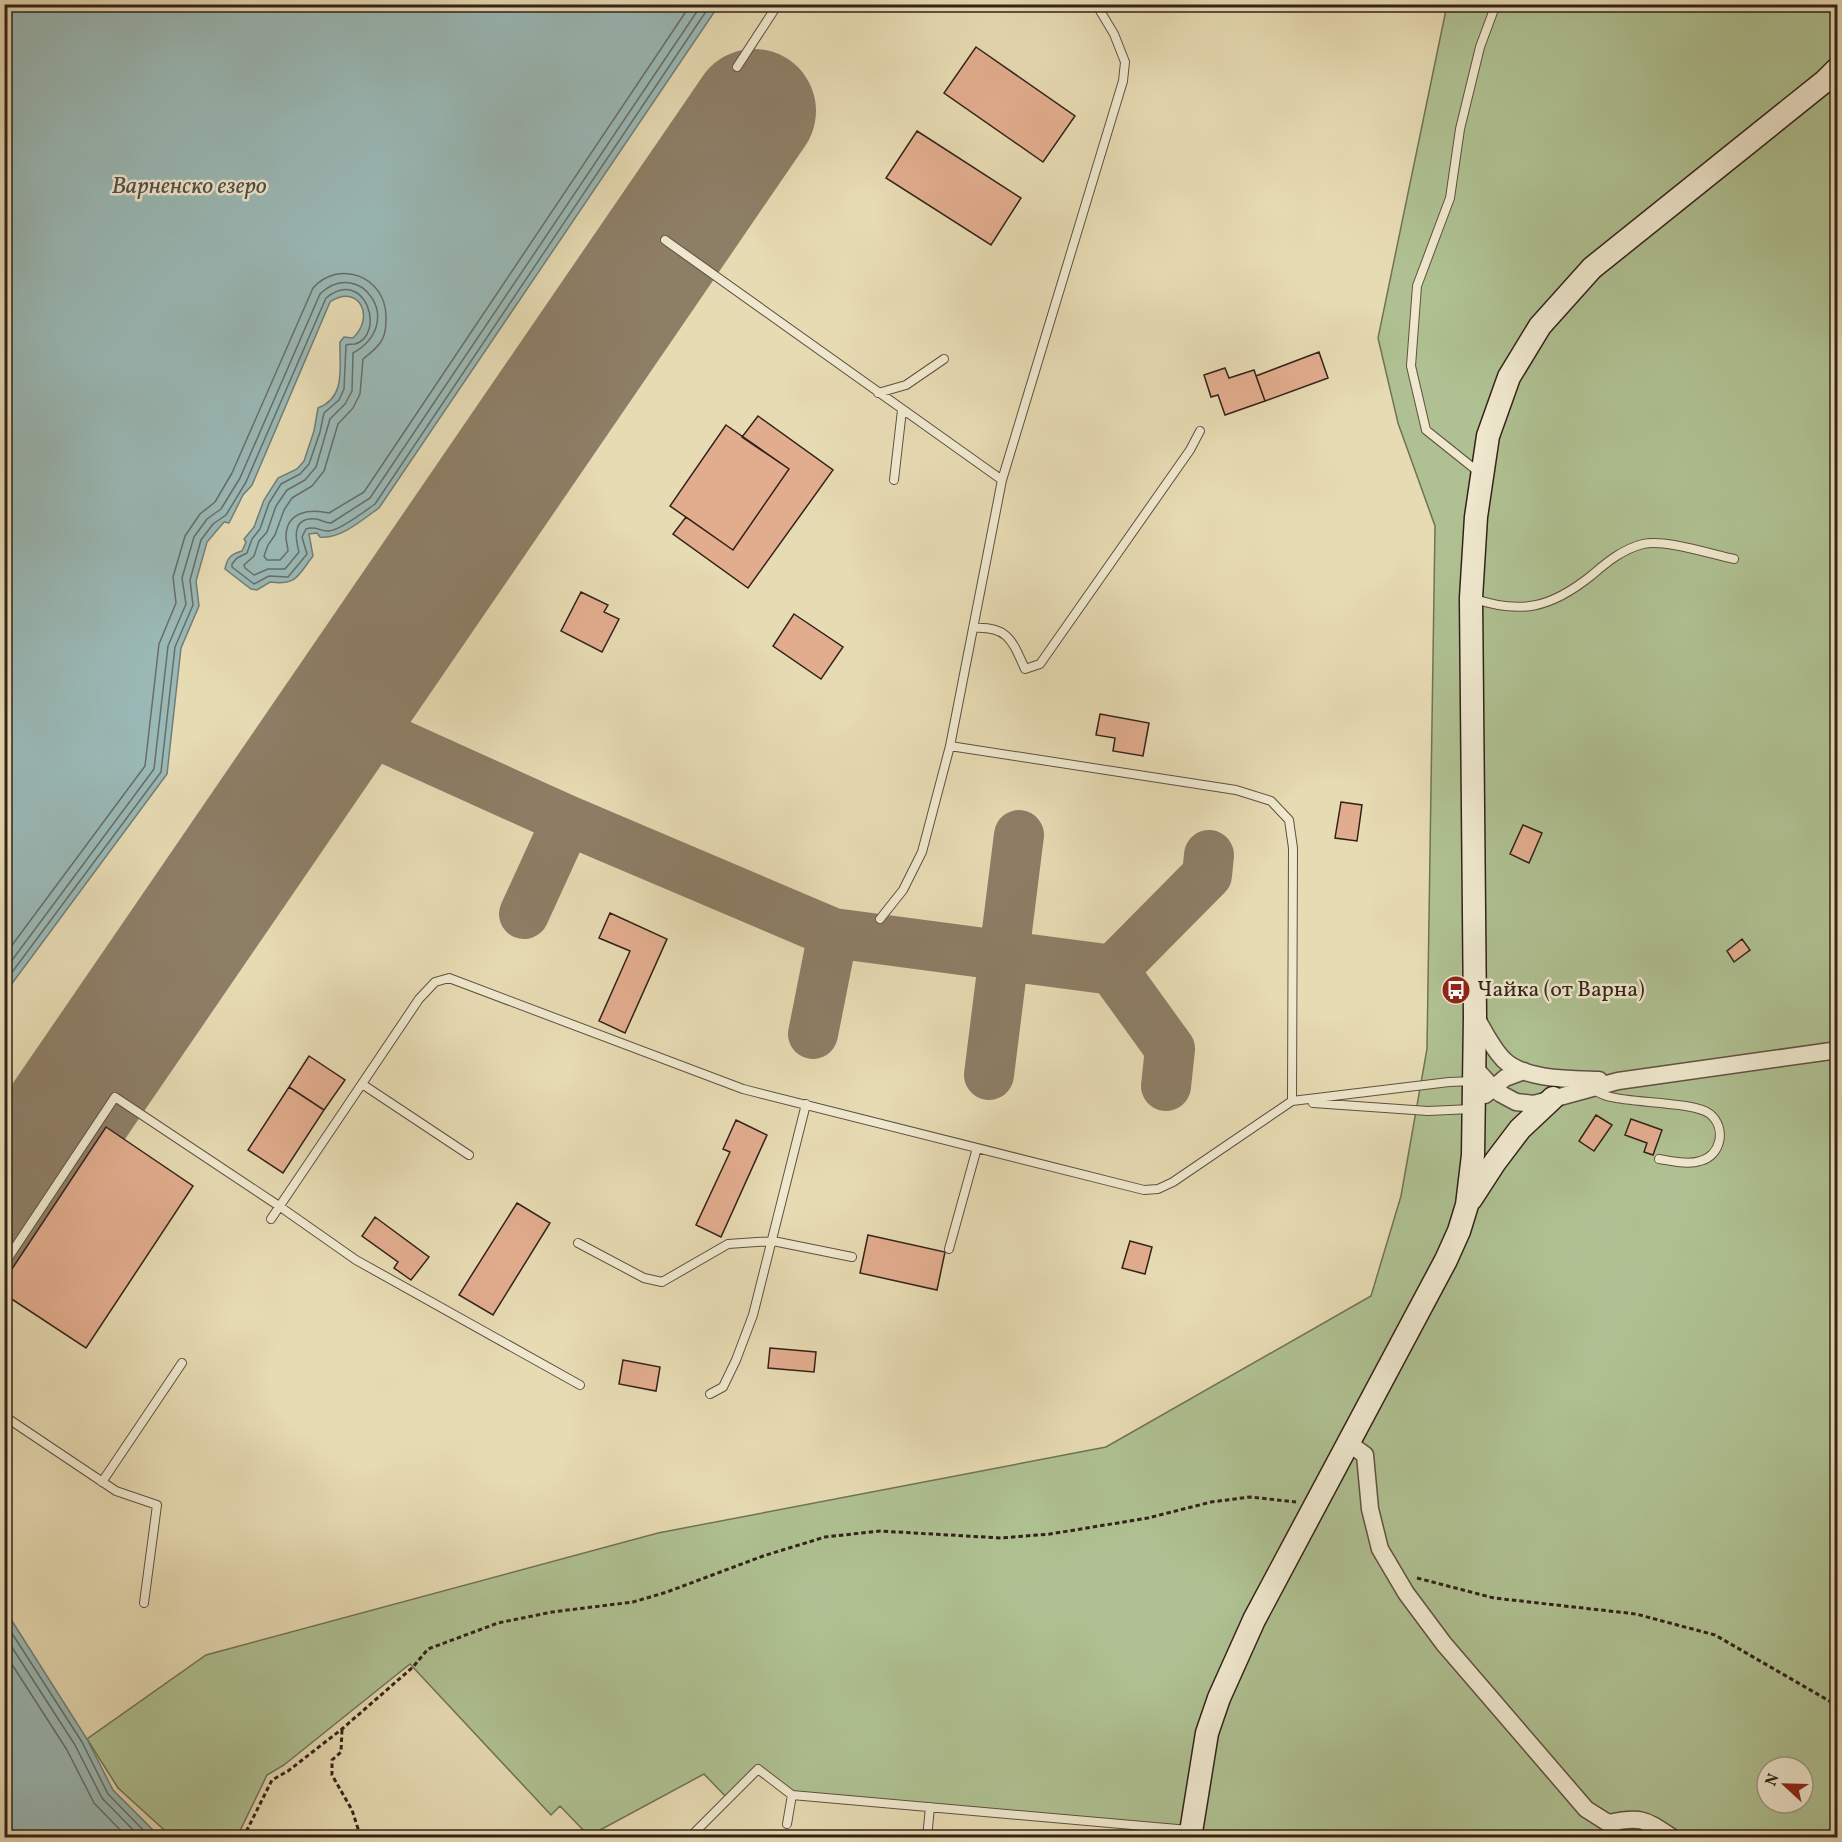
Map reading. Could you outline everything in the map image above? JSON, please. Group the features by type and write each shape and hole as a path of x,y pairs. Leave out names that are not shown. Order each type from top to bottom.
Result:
{"street":[{"path":"1190,1834 1207,1734 1219,1698 1254,1620 1350,1444 1446,1260 1459,1231 1467,1205 1473,1155 1474,1109 1481,1079 1475,1016 1471,598 1481,475 1488,436 1509,377 1540,326 1592,268 1825,81 1838,68"},
{"path":"1475,1016 1505,1062 1524,1071 1544,1076 1618,1081"},
{"path":"1481,1079 1516,1102 1534,1104 1618,1081 1838,1050"},
{"path":"1481,1079 1505,1078 1524,1071"},
{"path":"1467,1205 1520,1129 1553,1098"},
{"path":"1350,1444 1365,1455 1370,1509 1380,1549 1406,1593 1458,1661 1586,1809 1608,1823 1633,1818 1641,1819 1673,1838"}],"lane":[{"path":"737,67 778,4"},
{"path":"880,919 903,890 922,852 950,747 1002,480 1123,81 1125,62 1114,34 1096,4"},
{"path":"1481,475 1426,430 1411,366 1417,286 1450,198 1460,129 1480,47 1496,4"},
{"path":"665,240 1002,480"},
{"path":"878,393 906,385 944,359"},
{"path":"894,480 902,410"},
{"path":"973,628 989,627 1002,632 1012,641 1025,669 1040,664 1190,450 1200,431"},
{"path":"1471,598 1492,605 1520,608 1555,600 1628,549 1645,543 1663,543 1734,559"},
{"path":"950,747 1236,789 1271,801 1277,807 1289,820 1293,848 1292,1101"},
{"path":"271,1219 419,999 435,982 449,978 743,1089 1144,1190 1158,1189 1173,1182 1292,1101 1481,1079"},
{"path":"362,1084 469,1155"},
{"path":"1588,1088 1610,1097 1702,1109 1716,1120 1720,1136 1715,1152 1708,1158 1692,1163 1659,1159"},
{"path":"4,1264 115,1097 356,1260 580,1385"},
{"path":"1292,1101 1428,1111 1474,1109"},
{"path":"711,1394 723,1387 753,1315 806,1104"},
{"path":"949,1249 977,1148"},
{"path":"578,1243 644,1278 662,1282 728,1244 773,1241 852,1257"},
{"path":"102,1482 182,1363"},
{"path":"4,1416 116,1491 157,1505 144,1603"},
{"path":"688,1838 758,1769 792,1795 1190,1834"},
{"path":"787,1824 792,1795"},
{"path":"927,1838 930,1808"},
{"path":"1608,1823 1622,1838"}],"path":[{"path":"243,1838 272,1780 288,1771 342,1729 413,1667 428,1649 498,1623 552,1612 633,1602 668,1592 763,1556 825,1537 880,1531 1001,1538 1050,1534 1148,1518 1211,1503 1250,1497 1292,1500 1315,1508"},
{"path":"1393,1572 1494,1598 1636,1614 1715,1635 1838,1706"},
{"path":"342,1729 341,1752 332,1760 332,1775 352,1810 361,1838"}],"green space":[{"path":"1447,5 1837,5 1837,1837 1169,1837 1170,1829 792,1795 758,1769 728,1799 704,1774 589,1836 560,1806 551,1815 410,1664 284,1765 267,1775 237,1837 172,1837 118,1788 87,1739 206,1655 658,1533 1106,1447 1371,1296 1401,1196 1427,1049 1435,526 1398,423 1378,338"}],"water":[{"name":"Варненско езеро","path":"5,4 719,5 379,508 351,528 335,535 320,537 317,533 309,534 313,556 296,578 286,582 270,582 257,590 251,589 225,569 227,562 232,555 242,551 246,542 244,539 254,527 264,500 278,478 297,469 304,461 314,431 318,408 334,396 340,380 340,342 344,337 353,338 363,320 361,305 356,299 340,297 330,302 252,485 243,495 229,523 224,522 207,542 196,581 199,606 181,648 167,774 5,993"},
{"path":"5,1610 87,1739 113,1790 160,1837 5,1837"}],"building":[{"path":"976,47 1075,116 1043,162 944,93"},
{"path":"917,131 1021,198 991,245 886,178"},
{"path":"1319,352 1328,378 1265,401 1256,376"},
{"path":"1225,368 1229,378 1254,370 1265,401 1225,415 1218,395 1211,397 1204,375"},
{"path":"758,416 833,470 748,588 673,534 686,517 733,550 789,469 742,437"},
{"path":"726,425 789,469 733,550 670,506"},
{"path":"581,592 608,605 604,612 619,619 602,652 561,631"},
{"path":"794,614 843,647 821,679 773,646"},
{"path":"1100,714 1149,723 1143,756 1113,751 1115,738 1096,735"},
{"path":"1341,802 1362,805 1357,841 1335,838"},
{"path":"1523,825 1542,833 1529,863 1510,854"},
{"path":"610,913 667,939 625,1033 599,1021 630,951 599,938"},
{"path":"1742,939 1750,950 1734,962 1727,951"},
{"path":"309,1056 345,1080 324,1110 289,1087"},
{"path":"289,1087 324,1110 283,1173 248,1150"},
{"path":"1596,1115 1612,1125 1594,1151 1579,1141"},
{"path":"1631,1119 1662,1130 1653,1155 1644,1152 1647,1143 1625,1135"},
{"path":"736,1120 767,1135 721,1237 696,1225 730,1152 723,1149"},
{"path":"106,1127 193,1186 86,1348 4,1294 4,1281"},
{"path":"517,1203 550,1223 493,1315 459,1295"},
{"path":"375,1217 429,1257 411,1280 394,1268 398,1262 362,1236"},
{"path":"868,1235 945,1252 937,1290 860,1273"},
{"path":"1130,1241 1152,1247 1145,1274 1122,1268"},
{"path":"770,1348 816,1352 814,1372 768,1368"},
{"path":"623,1360 660,1367 656,1391 619,1384"}],"taxiway":[{"path":"339,717 567,820 833,933 1113,970 1170,1049 1166,1086"},
{"path":"524,914 567,820"},
{"path":"989,1075 1019,835"},
{"path":"1113,970 1207,875 1209,855"},
{"path":"813,1034 833,933"}],"runway":[{"path":"4,1206 754,111"}],"place":[{"name":"Чайка (от Варна)","path":"1456,990"}]}
